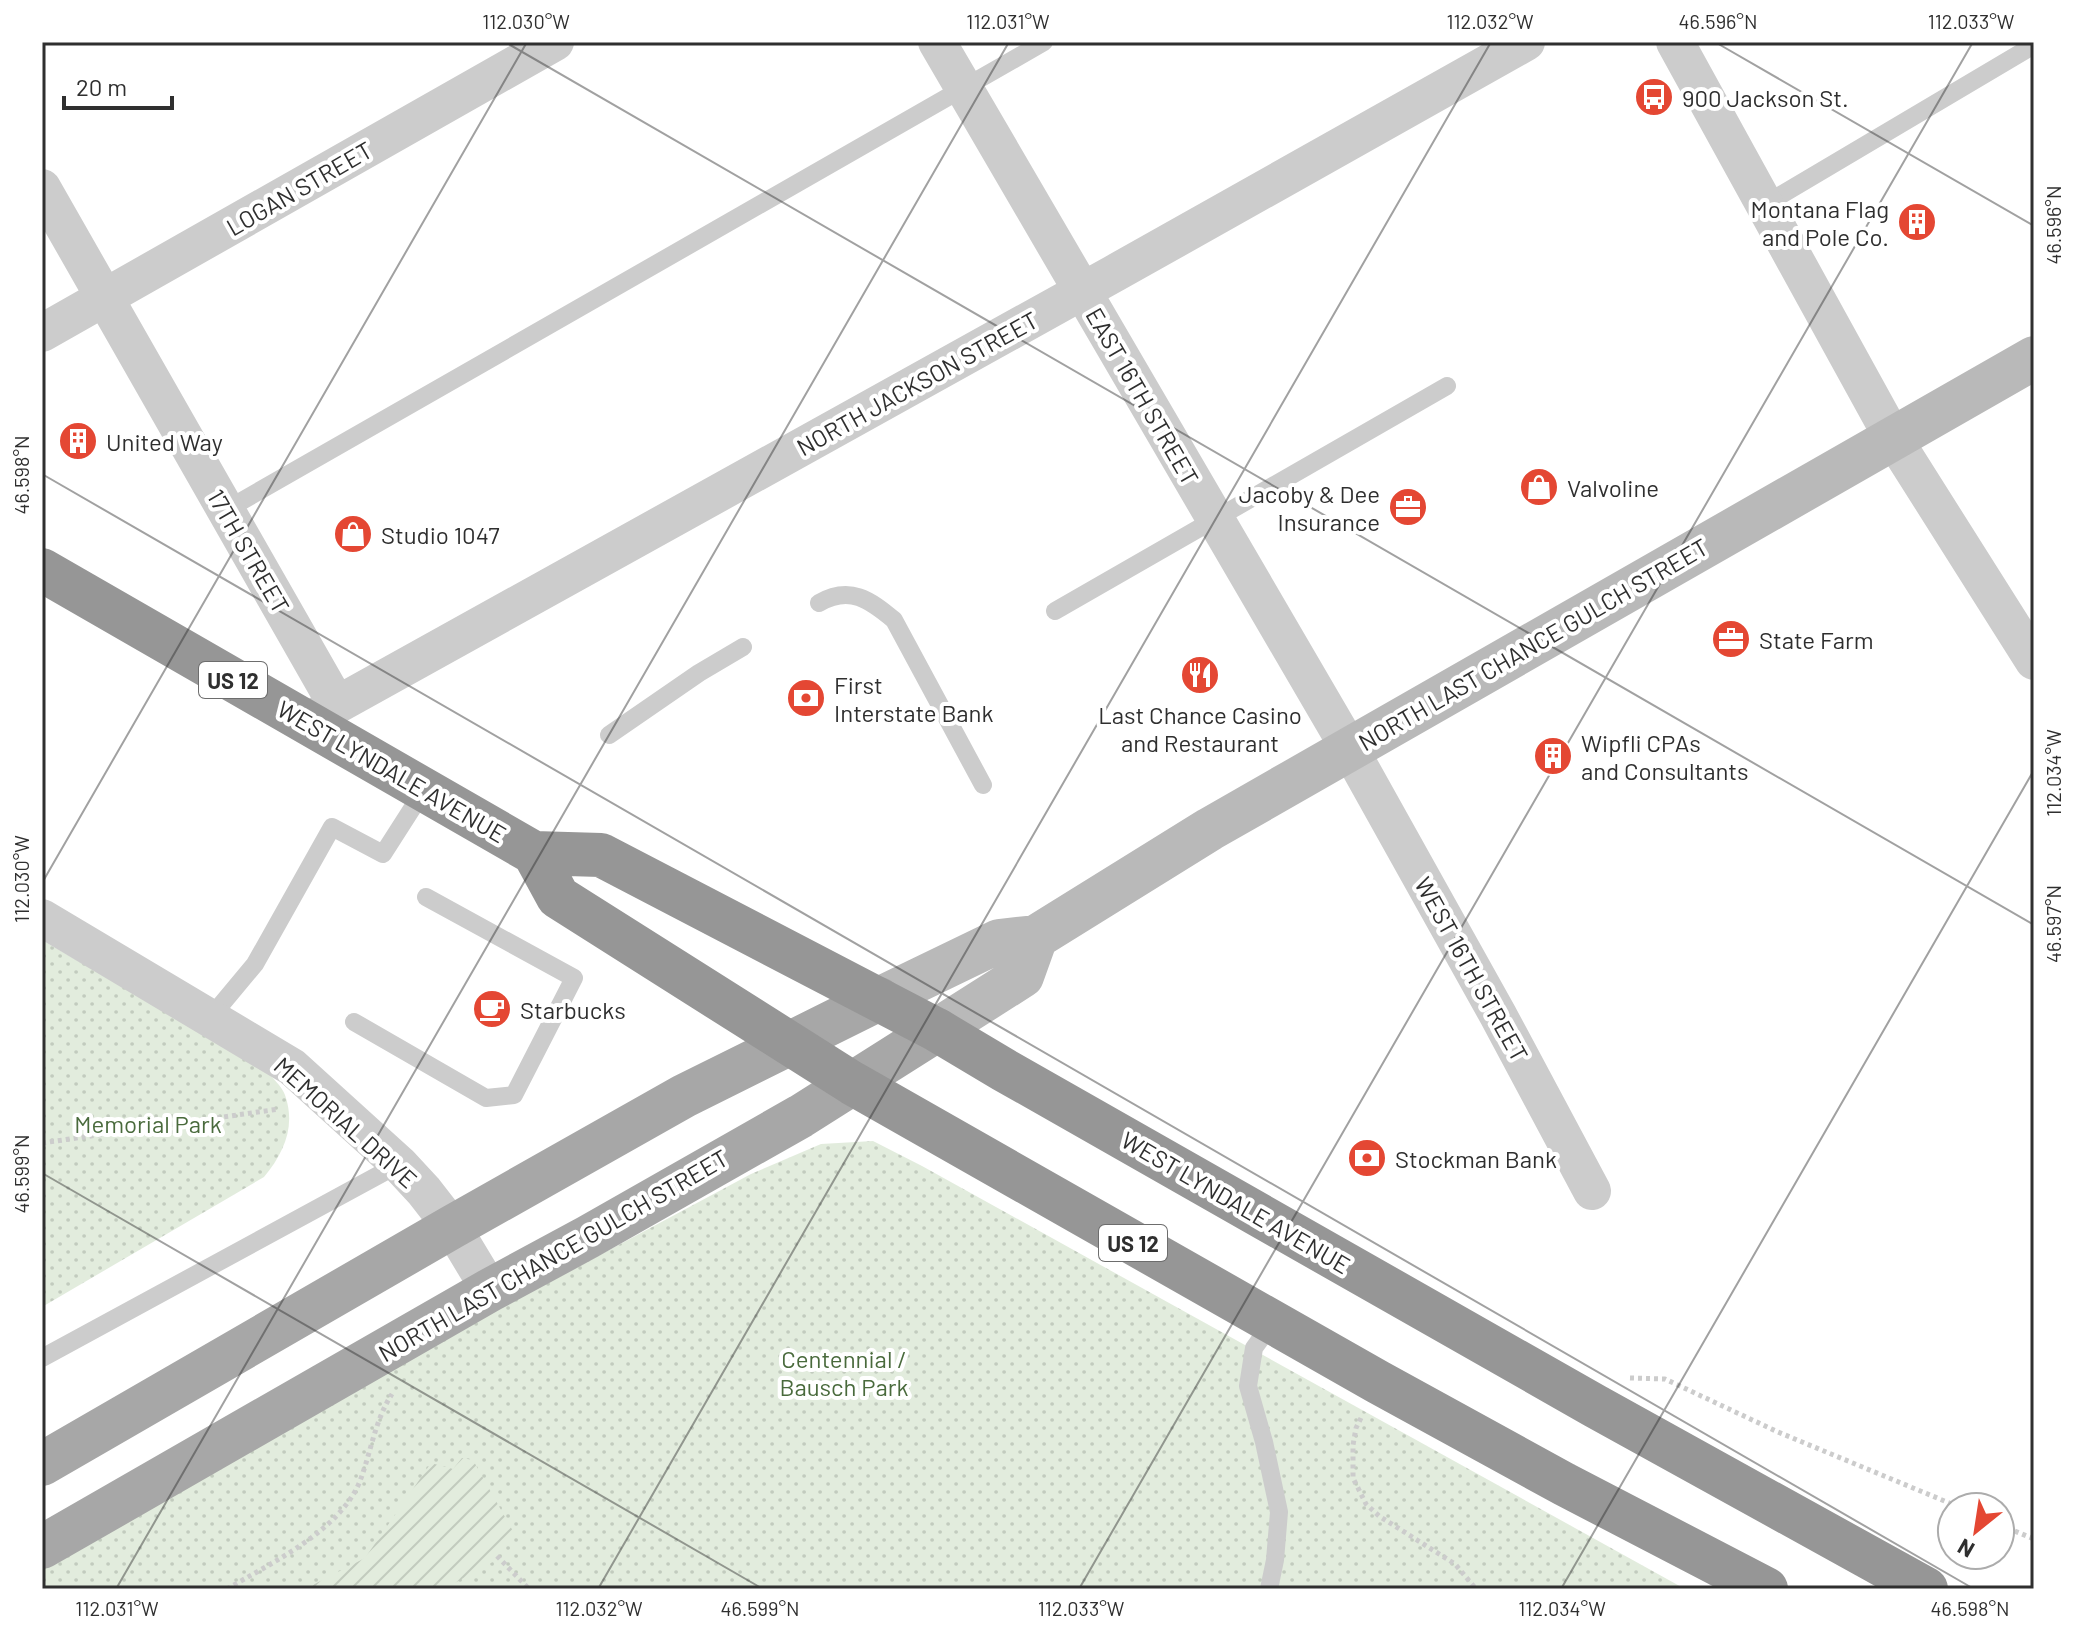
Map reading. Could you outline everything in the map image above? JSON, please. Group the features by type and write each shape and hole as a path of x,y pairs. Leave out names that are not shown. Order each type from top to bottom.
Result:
{"highway":[{"name":"WEST LYNDALE AVENUE","path":"42,570 322,714 424,790 534,853 601,855 937,1030 1595,1406 1926,1589"},
{"name":"WEST LYNDALE AVENUE","path":"534,853 558,897 852,1083 1272,1323 1564,1484 1766,1589"}],"main road":[{"name":"NORTH LAST CHANCE GULCH STREET","path":"42,1464 684,1096 999,941 1036,937 1200,834 2034,358"},
{"name":"NORTH LAST CHANCE GULCH STREET","path":"42,1547 801,1116 1022,976 1036,937"}],"street":[{"name":"LOGAN STREET","path":"42,333 555,42"},
{"name":"EAST 16TH STREET","path":"937,42 1349,748"},
{"name":"NORTH JACKSON STREET","path":"322,714 1526,42"},
{"path":"1675,42 1893,438 2034,661"},
{"name":"17TH STREET","path":"42,188 226,510 322,714"},
{"name":"WEST 16TH STREET","path":"1349,748 1592,1191"},
{"name":"MEMORIAL DRIVE","path":"42,918 292,1067 399,1164 424,1191 452,1227 490,1290"}],"lane":[{"path":"226,510 1044,42"},
{"path":"1764,205 2034,45"},
{"path":"1055,611 1447,386"},
{"path":"819,603 829,597 847,594 871,601 894,620 983,785"},
{"path":"609,735 699,673 743,647"},
{"path":"210,1018 255,964 332,827 383,854 424,790"},
{"path":"354,1022 486,1098 514,1095 574,978 426,897"},
{"path":"42,1358 399,1164"},
{"path":"1269,1589 1279,1512 1248,1386 1254,1348 1272,1323"}],"path":[{"path":"42,1143 279,1109"},
{"path":"1628,1377 1665,1379 1778,1432 1936,1497"},
{"path":"227,1589 316,1535 344,1506 359,1484 387,1402 395,1389"},
{"path":"1364,1411 1353,1445 1353,1478 1366,1504 1379,1516 1455,1564 1476,1589"},
{"path":"497,1556 529,1589"}],"green space":[{"name":"Memorial Park","path":"42,940 266,1070 284,1092 289,1118 282,1149 264,1177 42,1307"},
{"name":"Centennial / Bausch Park","path":"873,1141 1685,1589 42,1589 42,1567 400,1362 751,1174 821,1144"},
{"path":"462,1458 473,1460 514,1533 494,1561 444,1589 305,1589 365,1558 431,1463 453,1469"}],"place":[{"name":"900 Jackson St.","path":"1654,97"},
{"name":"Montana Flag and Pole Co.","path":"1917,222"},
{"name":"United Way","path":"78,441"},
{"name":"Valvoline","path":"1539,487"},
{"name":"Jacoby & Dee Insurance","path":"1408,507"},
{"name":"Studio 1047","path":"353,534"},
{"name":"State Farm","path":"1731,639"},
{"name":"Last Chance Casino and Restaurant","path":"1200,675"},
{"name":"First Interstate Bank","path":"806,698"},
{"name":"Wipfli CPAs and Consultants","path":"1553,756"},
{"name":"Starbucks","path":"492,1009"},
{"name":"Stockman Bank","path":"1367,1158"}]}
